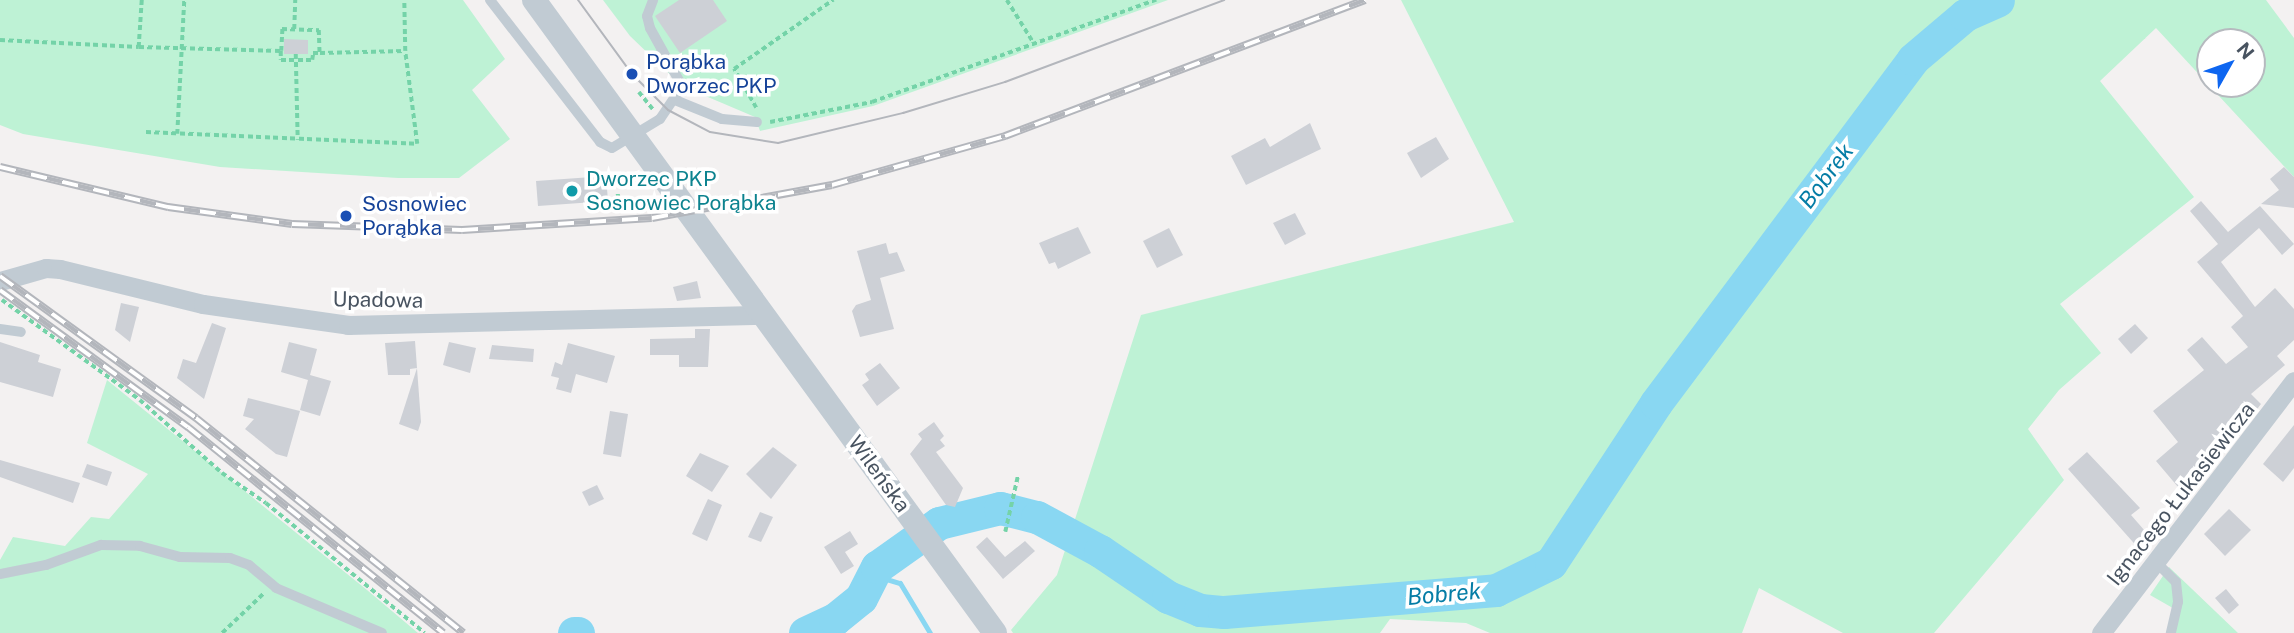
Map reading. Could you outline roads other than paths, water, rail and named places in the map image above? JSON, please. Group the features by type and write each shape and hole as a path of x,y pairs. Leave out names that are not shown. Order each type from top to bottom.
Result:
{"street":[{"name":"Wileńska","path":"534,0 995,633"},
{"name":"Upadowa","path":"0,281 46,268 60,269 202,304 348,325 764,315"},
{"name":"Ignacego Łukasiewicza","path":"2101,633 2294,381"}],"lane":[{"path":"490,0 600,142 612,148 636,137 660,119 676,100 682,86 650,28 647,16 653,0"},
{"path":"676,100 722,119 760,122"},
{"path":"0,329 22,332"},
{"path":"0,574 46,565 101,545 140,546 180,557 240,560 276,588 382,633"},
{"path":"2157,563 2176,582 2178,602 2171,633"}],"waterway":[{"name":"Bobrek","path":"805,633 835,619 861,598 877,567 939,523 1000,508 1037,517 1100,551 1168,597 1200,610 1224,612 1496,590 1551,563 1656,403 1913,59 1965,15 1998,0"},
{"path":"873,575 900,583 930,633"}],"tram line":[{"path":"578,0 632,74 668,110 710,132 778,143 903,113 1005,82 1224,0"}],"railway":[{"path":"0,167 168,207 292,224 462,230 652,218 832,185 1005,136 1365,0"},
{"path":"0,276 196,418 463,633"},
{"path":"0,290 188,427 443,633"}],"place":[{"name":"Porąbka Dworzec PKP","path":"632,74"},
{"name":"Dworzec PKP Sosnowiec Porąbka","path":"572,191"},
{"name":"Sosnowiec Porąbka","path":"346,216"}]}
